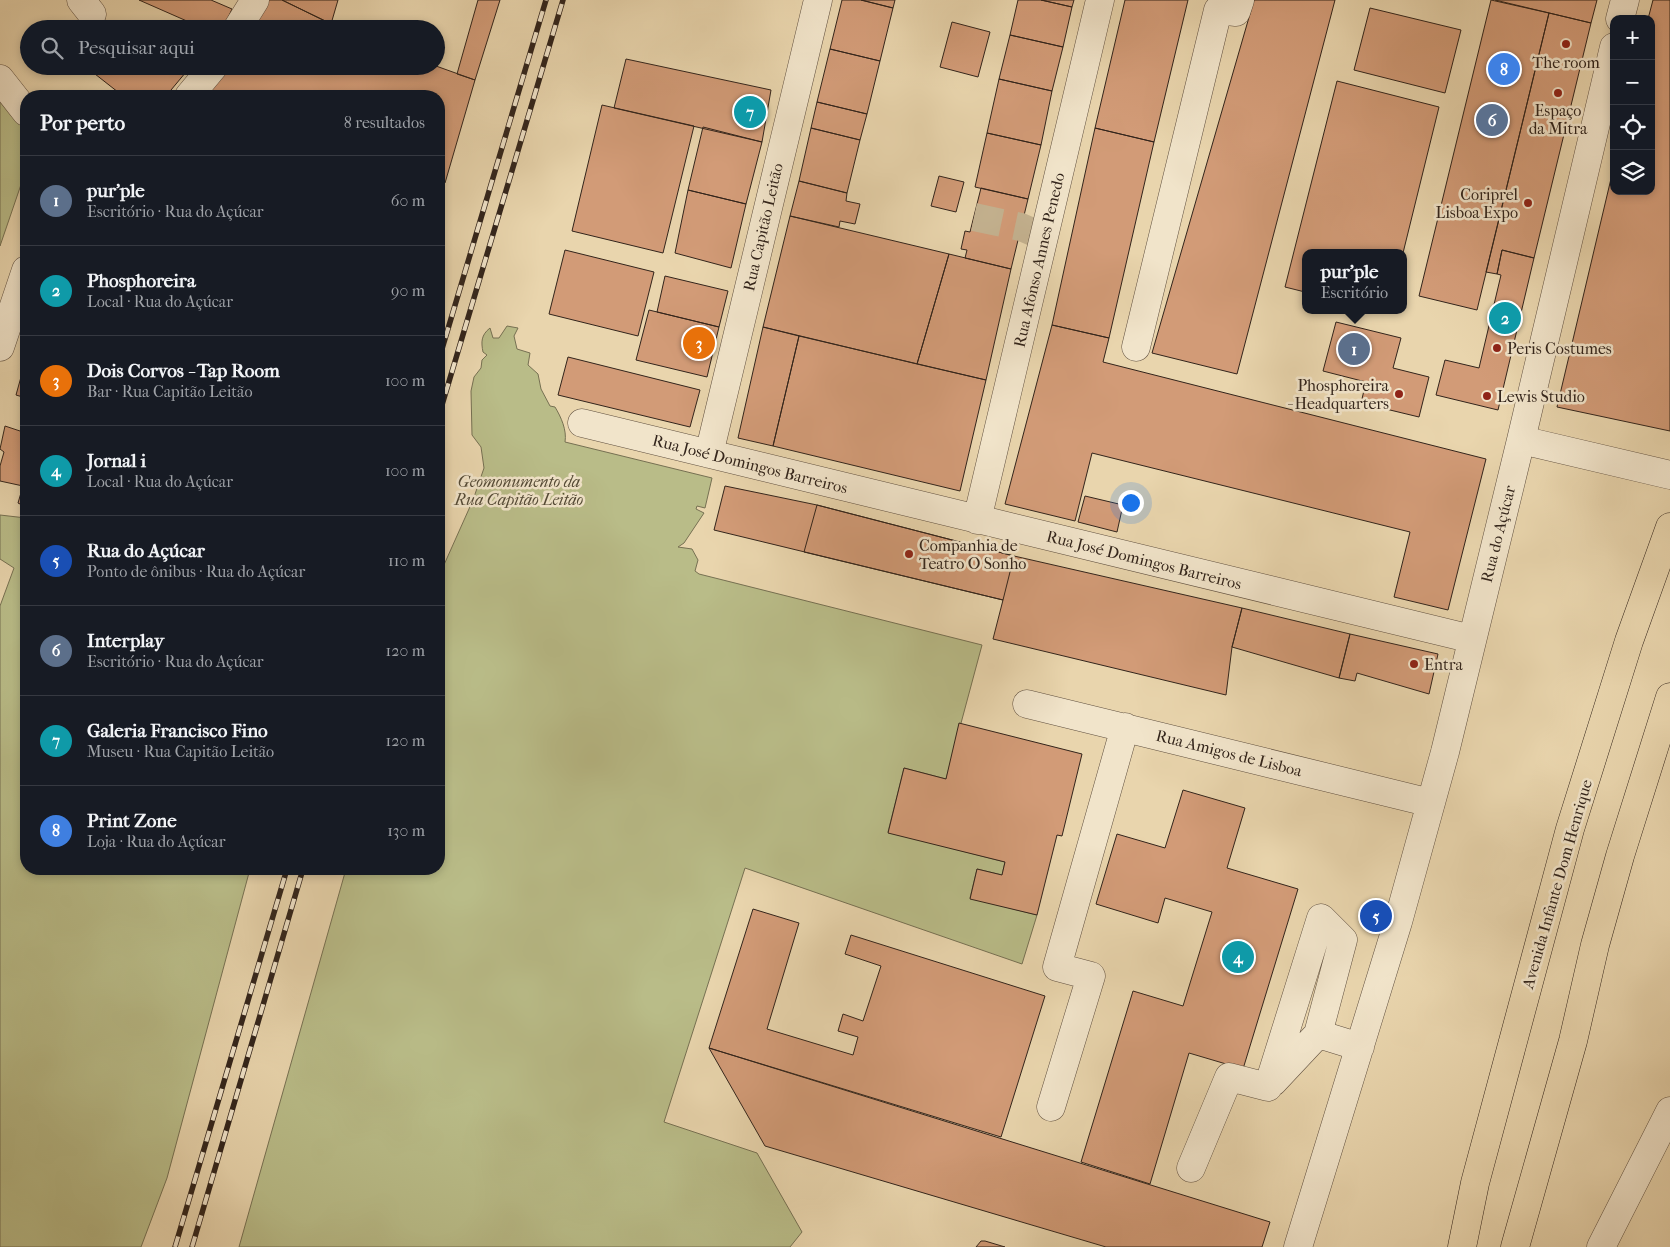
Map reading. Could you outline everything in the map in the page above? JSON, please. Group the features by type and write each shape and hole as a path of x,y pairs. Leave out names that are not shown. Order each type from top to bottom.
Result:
{"main road":[{"name":"Avenida Infante Dom Henrique","path":"1462,1247 1478,1173 1570,829 1629,641 1670,527"},
{"path":"1651,754 1670,678"},
{"path":"1515,1247 1573,1041 1595,945 1651,754 1670,697"}],"street":[{"path":"243,20 255,0"},
{"name":"Rua Capitão Leitão","path":"709,454 818,0"},
{"name":"Rua Afonso Annes Penedo","path":"978,520 1100,0"},
{"path":"1136,347 1218,10 1236,12 1240,0"},
{"path":"1621,15 1625,0"},
{"name":"Rua do Açúcar","path":"1298,1247 1398,922 1431,803 1522,440 1611,60"},
{"path":"194,90 206,75"},
{"path":"0,79 20,104"},
{"path":"0,347 20,288"},
{"name":"Rua José Domingos Barreiros","path":"582,423 1472,639"},
{"path":"1522,440 1670,475"},
{"name":"Rua Amigos de Lisboa","path":"1027,704 1125,726 1431,803"},
{"path":"1051,1107 1091,976 1057,967 1125,726"},
{"path":"1322,918 1343,940 1318,1034 1268,1086 1322,918"},
{"path":"1318,1034 1360,1047"},
{"path":"1191,1168 1229,1077 1268,1086"},
{"path":"1601,1247 1670,1111"}],"green space":[{"path":"0,95 20,122 20,188 0,246"},
{"name":"Geomonumento da Rua Capitão Leitão","path":"507,326 518,328 514,336 517,349 530,353 528,365 538,374 541,389 550,406 555,407 559,415 564,428 565,442 712,478 705,508 697,506 696,509 704,513 684,543 678,547 692,549 698,560 695,571 699,574 982,645 946,779 904,768 888,832 1005,862 1002,875 977,869 970,898 1037,915 1022,964 745,868 664,1122 757,1153 802,1232 790,1247 239,1247 344,875 445,875 445,563 473,500 484,468 481,447 472,435 471,391 474,377 481,368 482,360 487,355 483,352 482,339 490,328 493,338 499,338"},
{"path":"0,515 20,517 20,875 248,875 167,1178 141,1247 0,1247 0,606 14,568 0,559"}],"building":[{"path":"139,0 211,0 232,9 227,20 185,20"},
{"path":"266,0 282,0 323,20 254,20"},
{"path":"282,0 338,0 332,20 323,20"},
{"path":"478,0 500,0 475,80 457,74"},
{"path":"842,0 861,0 893,8 880,61 830,49"},
{"path":"861,0 895,0 893,8"},
{"path":"1018,0 1041,0 1072,7 1063,47 1010,35"},
{"path":"1041,0 1074,0 1072,7"},
{"path":"1125,0 1188,0 1154,142 1095,128"},
{"path":"1254,0 1335,0 1237,374 1152,353"},
{"path":"1491,0 1549,13 1477,310 1419,296"},
{"path":"1495,0 1597,0 1591,23"},
{"path":"1653,0 1670,0 1670,431 1557,407 1610,183 1610,195 1655,195 1655,15 1649,15"},
{"path":"1370,8 1461,30 1445,93 1354,70"},
{"path":"1549,13 1591,23 1534,258 1502,250 1497,274 1486,272"},
{"path":"952,22 990,32 978,77 940,67"},
{"path":"1010,35 1063,47 1052,91 999,79"},
{"path":"830,49 880,61 867,114 817,102"},
{"path":"626,59 771,90 762,142 614,108"},
{"path":"445,69 475,80 445,183 445,90 209,90 218,75 445,75"},
{"path":"96,75 184,75 171,90 115,90"},
{"path":"999,79 1052,91 1041,145 987,133"},
{"path":"1337,81 1439,107 1404,249 1302,249 1302,291 1285,287"},
{"path":"817,102 867,114 860,140 811,128"},
{"path":"602,105 694,126 663,253 572,231"},
{"path":"703,127 762,142 746,204 688,190"},
{"path":"811,128 860,140 847,193 799,181"},
{"path":"1095,128 1154,142 1109,338 1052,325"},
{"path":"987,133 1041,145 1028,199 975,187"},
{"path":"939,176 964,182 956,212 931,206"},
{"path":"799,181 847,193 846,201 860,204 855,224 840,221 839,227 790,216"},
{"path":"981,188 1028,199 1011,269 965,258 967,250 961,249 965,231 970,232"},
{"path":"688,190 746,204 731,268 675,253"},
{"path":"790,216 949,254 917,364 763,327"},
{"path":"565,250 654,272 638,336 549,314"},
{"path":"1502,250 1534,258 1498,410 1436,395 1445,360 1479,368 1501,275 1497,274"},
{"path":"949,254 1011,269 986,380 917,364"},
{"path":"665,276 728,291 719,327 657,312"},
{"path":"649,310 719,327 707,377 636,360"},
{"path":"1336,322 1401,338 1393,368 1429,377 1419,417 1361,403 1366,382 1323,371"},
{"path":"1052,325 1109,338 1103,362 1486,459 1448,610 1394,597 1410,532 1092,453 1075,521 1005,504"},
{"path":"763,327 799,336 773,446 738,438"},
{"path":"799,336 986,380 960,491 773,446"},
{"path":"568,357 700,390 690,427 558,395"},
{"path":"20,381 20,396 16,395"},
{"path":"5,426 20,431 20,485 0,481 0,466 4,452 0,449"},
{"path":"725,486 817,505 1014,556 1242,608 1232,647 1226,695 993,639 1003,600 714,530"},
{"path":"1085,496 1123,505 1117,532 1078,522"},
{"name":"Companhia de Teatro O Sonho","path":"817,505 1014,556 1003,600 804,552"},
{"path":"1242,608 1350,634 1339,678 1232,647"},
{"path":"1350,634 1438,654 1429,694 1357,673 1355,681 1339,678"},
{"path":"959,723 1082,754 1062,836 1057,835 1037,915 970,899 977,869 1002,875 1005,862 888,833 904,768 946,779"},
{"path":"1183,790 1245,808 1227,868 1298,889 1243,1069 1189,1053 1150,1184 1081,1162 1133,991 1183,1006 1212,912 1165,898 1158,923 1096,904 1117,834 1165,848"},
{"path":"753,909 799,923 767,1029 853,1055 858,1037 838,1031 843,1014 863,1021 881,966 845,954 851,935 1045,996 1001,1137 709,1048"},
{"path":"709,1048 1270,1222 1262,1247 1106,1247 765,1146"},
{"path":"981,1241 985,1241 1005,1247 976,1247"}],"tunnel":[{"path":"974,217 1021,227 1044,237"}],"railway":[{"path":"445,339 546,0"},
{"path":"445,395 563,0"},
{"path":"175,1247 285,875"},
{"path":"192,1247 301,875"}],"place":[{"name":"The room","path":"1566,44"},
{"name":"Print Zone","path":"1504,69"},
{"name":"Espaço da Mitra","path":"1558,93"},
{"name":"Galeria Francisco Fino","path":"750,112"},
{"name":"Interplay","path":"1492,120"},
{"name":"Coriprel Lisboa Expo","path":"1528,203"},
{"name":"Phosphoreira","path":"1505,318"},
{"name":"Dois Corvos - Tap Room","path":"699,343"},
{"name":"Peris Costumes","path":"1497,348"},
{"name":"pur'ple","path":"1354,349"},
{"name":"Phosphoreira - Headquarters","path":"1399,394"},
{"name":"Lewis Studio","path":"1487,396"},
{"name":"Companhia de Teatro O Sonho","path":"909,554"},
{"name":"Entra","path":"1414,664"},
{"name":"Rua do Açúcar","path":"1376,916"},
{"name":"Jornal i","path":"1238,957"}]}
